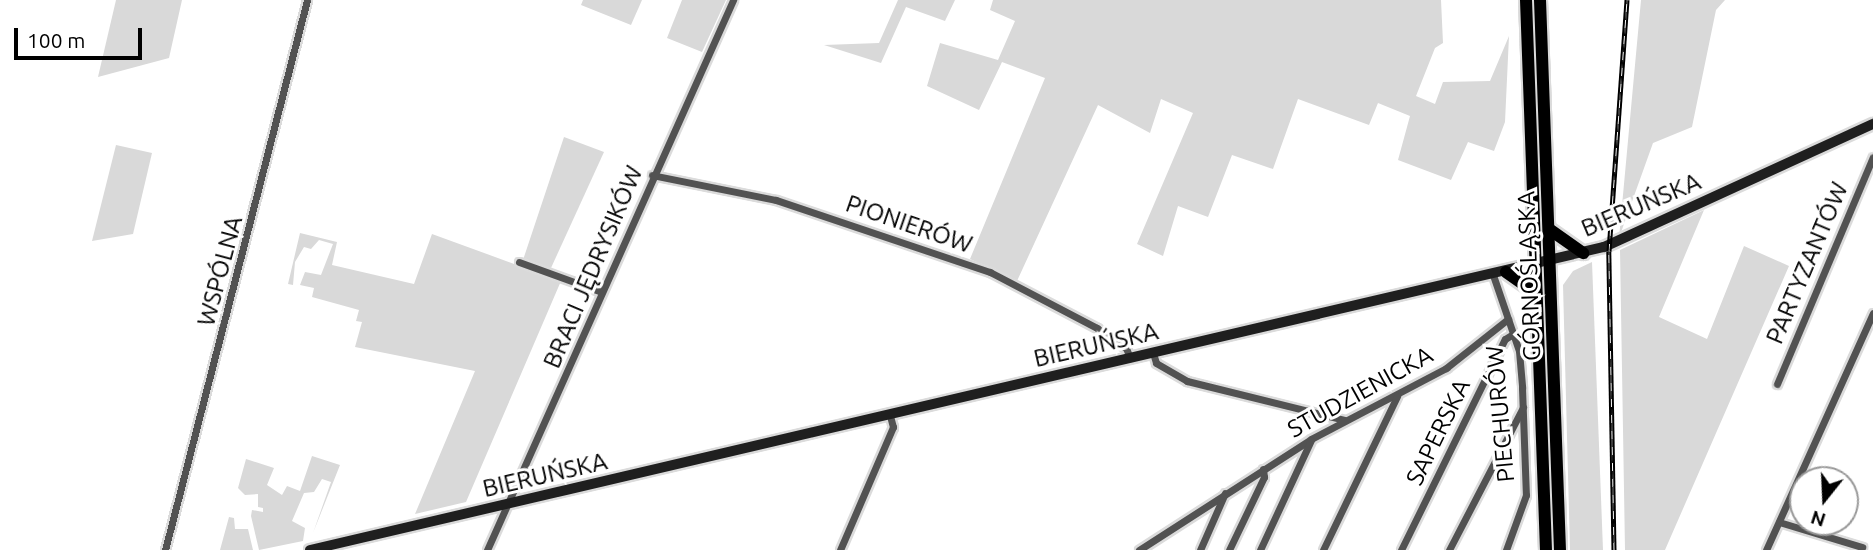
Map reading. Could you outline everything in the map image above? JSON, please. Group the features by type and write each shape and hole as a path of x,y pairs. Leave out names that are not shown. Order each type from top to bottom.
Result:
{"main road":[{"name":"GÓRNOŚLĄSKA","path":"1540,0 1560,550"},
{"name":"GÓRNOŚLĄSKA","path":"1524,1 1546,550"},
{"name":"BIERUŃSKA","path":"310,550 1583,253 1627,238 1873,124"},
{"path":"1549,229 1583,253"},
{"path":"1499,273 1536,293"}],"street":[{"name":"WSPÓLNA","path":"166,550 307,0"},
{"name":"BRACI JĘDRYSIKÓW","path":"487,550 733,0"},
{"name":"PARTYZANTÓW","path":"1777,384 1873,157"},
{"name":"PIONIERÓW","path":"652,176 776,200 928,248 990,272 1070,312 1126,348 1130,358"},
{"path":"519,262 602,292"},
{"name":"PIECHURÓW","path":"1499,273 1513,334 1523,407 1526,495 1519,526 1506,550"},
{"path":"1766,550 1873,313"},
{"name":"STUDZIENICKA","path":"1139,550 1225,492 1311,439 1446,368 1508,319"},
{"name":"SAPERSKA","path":"1401,550 1505,339 1513,334"},
{"path":"1153,353 1156,363 1187,381 1346,420"},
{"path":"1323,550 1397,396"},
{"path":"1449,550 1523,407"},
{"path":"840,550 892,427 890,416"},
{"path":"1260,550 1311,439"},
{"path":"1229,550 1264,477 1263,469"},
{"path":"1200,550 1225,492"},
{"path":"1779,522 1871,550"}],"shaded area":[{"path":"116,0 182,0 169,58 98,77"},
{"path":"583,0 642,0 631,25 581,5"},
{"path":"682,0 726,0 702,52 667,38"},
{"path":"898,0 955,0 945,21 906,7 881,63 824,45 879,43"},
{"path":"993,0 1441,0 1443,43 1435,48 1416,96 1435,104 1443,82 1490,81 1509,36 1505,122 1494,151 1468,142 1451,180 1398,160 1410,116 1378,103 1369,125 1298,99 1273,169 1232,155 1208,217 1178,206 1163,256 1137,244 1193,113 1161,99 1150,133 1098,105 1017,281 970,259 1045,78 1002,62 979,110 927,86 940,43 998,60 1015,21 990,10"},
{"path":"1641,0 1725,0 1716,10 1692,127 1653,143 1619,238"},
{"path":"564,137 604,152 551,268 523,260"},
{"path":"116,145 152,153 133,234 92,241"},
{"path":"1704,210 1659,317 1707,339 1744,246 1789,266 1665,550 1625,550 1620,250"},
{"path":"300,233 337,242 332,265 414,284 432,234 561,281 466,502 415,514 475,371 355,347 362,322 356,321 359,310 312,297 314,288 300,285 305,272 321,275 333,244 319,240 311,249 304,247 295,262 293,285 288,284"},
{"path":"1592,262 1603,550 1570,550 1563,285 1573,271"},
{"path":"312,456 340,465 313,533 331,482 322,479 314,492 304,493 292,521 305,528 303,541 259,550 251,516 252,510 263,512 263,508 258,507 258,494 245,495 238,488 246,459 274,468 267,485 282,495 287,486 300,491"},
{"path":"229,517 234,518 235,529 248,529 253,550 220,550"}],"railway":[{"path":"1614,550 1609,251 1627,0"}]}
